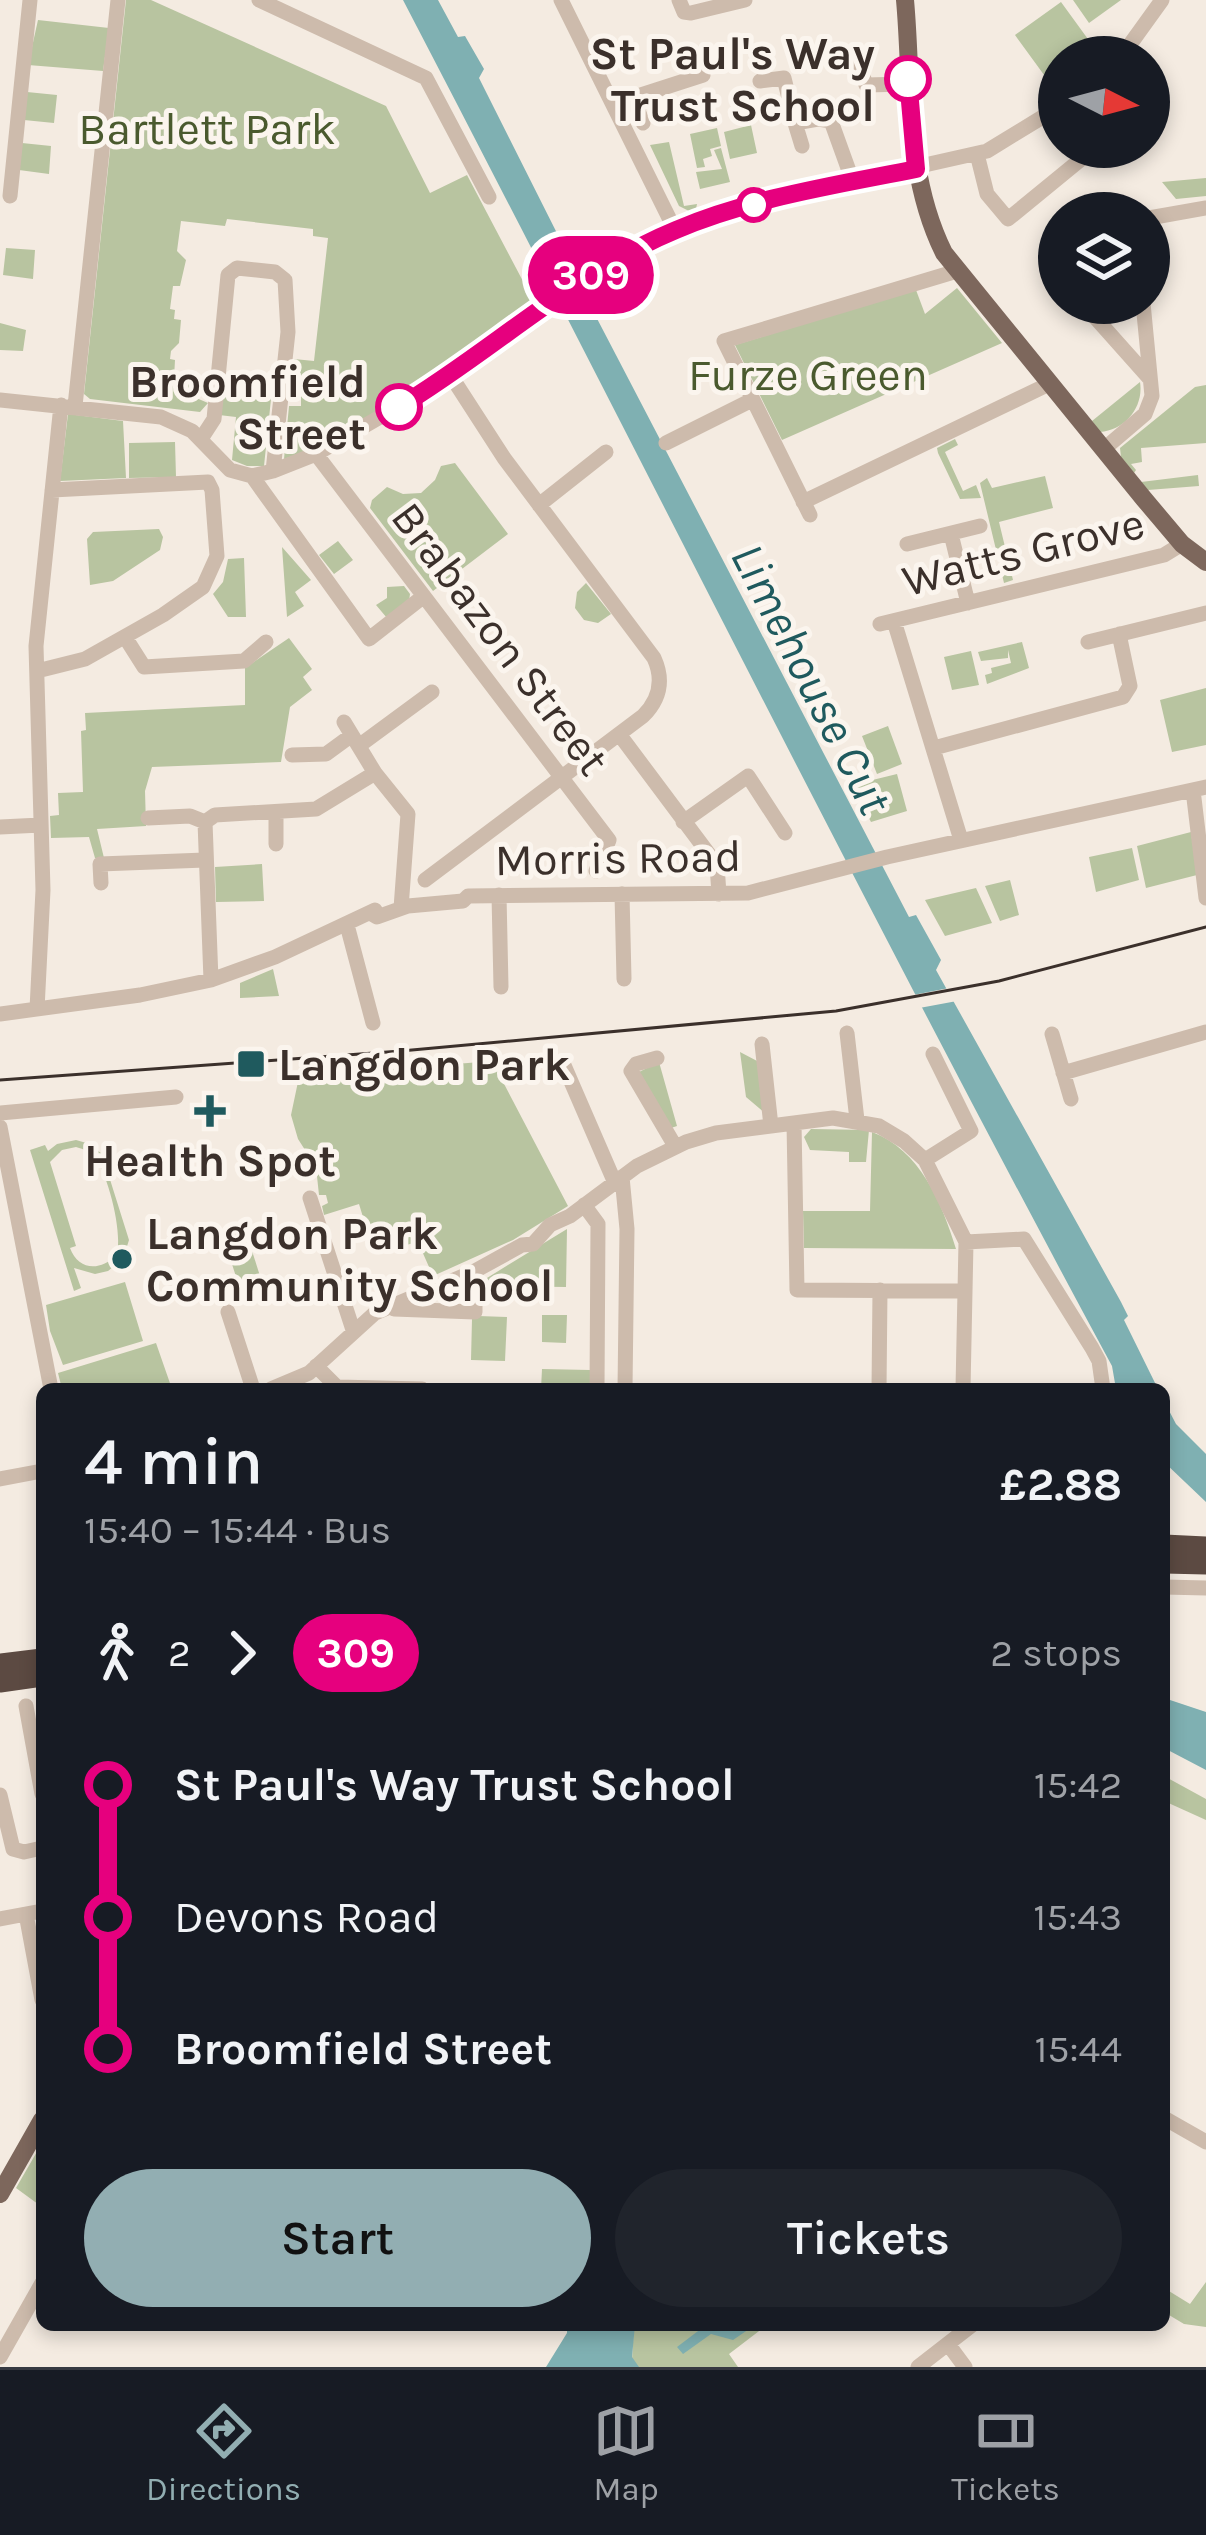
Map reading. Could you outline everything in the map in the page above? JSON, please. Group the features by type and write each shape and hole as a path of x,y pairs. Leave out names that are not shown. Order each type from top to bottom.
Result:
{"highway":[{"path":"1170,1545 1206,1547"},
{"path":"1170,1563 1206,1564"},
{"path":"0,1664 36,1659"},
{"path":"0,1682 36,1677"}],"main road":[{"path":"904,0 916,169 925,213 957,271 1183,544 1206,562"},
{"path":"0,2194 6,2173 36,2129"}],"street":[{"path":"10,196 7,154 30,0"},
{"path":"37,1009 43,903 38,627 118,0"},
{"path":"259,0 426,79 489,197"},
{"path":"561,0 675,230"},
{"path":"679,0 684,12 691,13 745,0"},
{"path":"1135,36 1162,0"},
{"path":"855,52 866,85 908,84"},
{"path":"613,104 703,75"},
{"path":"760,81 784,78 802,146"},
{"path":"633,98 644,123"},
{"path":"795,123 831,121 853,182"},
{"path":"251,476 316,454 451,376 583,282 675,230 769,200 977,154 1038,121"},
{"path":"977,154 987,194 1008,219 1070,168"},
{"path":"1170,214 1206,208"},
{"path":"201,439 214,419 231,271 275,272 285,280 285,359 273,471"},
{"path":"957,271 724,341 806,509 1049,384"},
{"path":"1100,324 1150,380"},
{"path":"1104,449 1145,414 1152,396 1146,324"},
{"path":"421,893 651,709 660,681 654,658 504,458 451,376"},
{"path":"0,400 161,417 183,424 224,465 251,476 369,639 424,596"},
{"path":"666,443 752,400"},
{"path":"539,505 606,452"},
{"name":"Brabazon Street","path":"316,454 609,840 596,871"},
{"path":"37,671 80,662 163,616 203,587 217,556 211,485 204,481 52,490"},
{"path":"907,544 980,526"},
{"path":"951,533 968,603"},
{"name":"Watts Grove","path":"934,748 887,623 1164,555 1183,544"},
{"path":"1088,642 1206,614"},
{"path":"961,841 934,748 1123,698 1130,686 1119,634"},
{"path":"125,637 144,667 244,661 266,642"},
{"path":"292,755 326,754 352,734 431,692"},
{"path":"352,734 408,814 401,904"},
{"path":"619,734 717,865 719,894"},
{"path":"205,822 215,814 325,806 378,775"},
{"path":"683,822 748,776 784,832"},
{"path":"1199,789 1204,900"},
{"name":"Morris Road","path":"0,1014 211,980 421,893 463,901 468,896 499,895 748,893 887,857 1199,789"},
{"path":"276,813 276,844"},
{"path":"148,818 190,816 205,822"},
{"path":"205,822 211,980"},
{"path":"3,826 41,825"},
{"path":"101,883 100,864 206,860"},
{"path":"622,894 624,979"},
{"path":"499,895 501,987"},
{"path":"347,925 373,1023"},
{"path":"1064,1073 1206,1032"},
{"path":"847,1033 856,1120"},
{"path":"1052,1034 1070,1099"},
{"path":"762,1045 771,1126"},
{"path":"925,1160 971,1131 933,1054"},
{"path":"657,1058 631,1071 675,1146"},
{"path":"562,1064 618,1180 627,1229 626,1383"},
{"path":"0,1113 176,1096"},
{"path":"283,1383 316,1366 352,1330 385,1309 533,1244 550,1226 675,1146 716,1133 833,1118 880,1126 925,1160 966,1242 963,1383"},
{"path":"794,1123 796,1290 964,1291"},
{"path":"0,1126 51,1383"},
{"path":"316,1201 352,1330"},
{"path":"584,1205 598,1224 597,1383"},
{"path":"966,1242 1024,1239 1092,1348 1101,1383"},
{"path":"385,1309 475,1312 475,1286"},
{"path":"430,1289 437,1310"},
{"path":"879,1383 880,1291"},
{"path":"228,1312 251,1383"},
{"path":"316,1366 333,1383"},
{"path":"0,1479 36,1473"},
{"path":"1170,1587 1206,1588"},
{"path":"26,1706 36,1761"},
{"path":"0,1795 7,1839 24,1852 36,1849"},
{"path":"0,1919 34,1913"},
{"path":"1170,2121 1206,2142"},
{"path":"0,2356 36,2293"},
{"path":"918,2367 964,2331"},
{"path":"948,2344 965,2367"}],"green space":[{"name":"Bartlett Park","path":"126,0 151,0 386,106 430,193 467,175 535,304 360,422 284,459 289,406 301,406 301,398 291,397 294,359 314,361 328,238 313,236 313,229 227,219 225,226 181,221 177,251 186,260 180,286 173,286 170,309 175,310 174,319 181,320 179,343 170,359 175,360 174,378 207,382 206,389 195,388 194,397 208,403 200,412 90,399 84,394"},
{"path":"1073,0 1121,0 1089,23"},
{"path":"1061,2 1086,36 1038,36 1038,67 1015,35"},
{"path":"38,20 109,28 103,71 28,65"},
{"path":"27,92 57,95 54,123 24,120"},
{"path":"751,125 757,153 730,159 724,132"},
{"path":"717,128 721,146 710,149 712,156 703,159 705,167 697,168 690,134"},
{"path":"669,142 684,206 697,204 695,214 679,206 650,145"},
{"path":"22,143 51,146 49,174 19,170"},
{"path":"721,148 730,182 700,189 696,172 722,169 714,150"},
{"path":"1206,178 1206,196 1176,199 1162,182"},
{"path":"6,248 35,250 33,279 3,275"},
{"name":"Furze Green","path":"957,288 1002,343 782,440 735,345 916,290 925,314"},
{"path":"0,323 26,330 23,351 0,350"},
{"path":"225,374 273,380 264,466 232,460 236,417 219,415"},
{"path":"1140,382 1139,400 1131,416 1100,432 1092,421"},
{"path":"1206,385 1206,443 1141,448 1142,462 1131,464 1134,473 1120,448 1195,387"},
{"path":"68,414 123,421 126,478 60,481"},
{"path":"955,439 958,445 945,452 963,491 976,485 981,498 960,499 938,453 937,448"},
{"path":"175,442 176,477 129,478 129,443"},
{"path":"455,463 508,534 433,591 370,508 387,487 403,494 421,493 441,466"},
{"path":"1198,475 1199,486 1148,490 1141,482"},
{"path":"1045,476 1053,508 999,522 1013,580 1004,583 980,483 987,478 992,488"},
{"path":"159,529 163,537 160,550 113,581 90,585 87,539 93,532"},
{"path":"338,541 353,560 334,574 319,555"},
{"path":"282,547 311,580 295,592 304,606 287,617"},
{"path":"244,558 246,617 228,617 213,594 223,582 228,559"},
{"path":"586,583 611,614 598,623 584,620 575,608 577,592"},
{"path":"404,586 409,601 387,618 376,605 387,598 387,587"},
{"path":"289,638 312,669 303,677 312,690 290,707 281,762 152,767 145,791 146,826 97,829 104,858 95,858 89,837 51,838 50,816 59,815 58,793 83,792 85,713 245,705 245,668"},
{"path":"1022,642 1029,668 987,684 985,675 992,673 991,668 1011,663 1008,650 1008,658 981,661 978,652"},
{"path":"971,651 979,685 952,690 944,657"},
{"path":"1206,688 1206,745 1172,752 1160,700"},
{"path":"888,726 902,764 877,774 862,736"},
{"path":"897,774 907,811 871,822 852,785"},
{"path":"1191,832 1197,875 1146,888 1137,846"},
{"path":"1132,848 1139,880 1096,892 1089,857"},
{"path":"262,864 264,901 216,902 215,867"},
{"path":"1010,880 1019,915 1000,921 985,886"},
{"path":"976,888 992,923 945,936 925,900"},
{"path":"273,969 279,996 240,998 240,983"},
{"path":"740,1052 759,1062 765,1113 746,1097"},
{"name":"Langdon Park","path":"492,1061 568,1206 513,1240 433,1276 418,1242 374,1253 359,1204 324,1215 326,1195 319,1195 316,1167 298,1139 291,1115 299,1077"},
{"path":"659,1062 677,1126 671,1128 637,1073"},
{"path":"811,1129 869,1130 866,1162 849,1162 849,1152 810,1150 804,1137"},
{"path":"872,1132 903,1151 927,1180 956,1249 804,1248 803,1211 870,1211"},
{"path":"76,1140 102,1154 129,1240 123,1259 108,1271 95,1274 74,1268 81,1288 74,1291 30,1150 45,1145 48,1151","holes":["76,1147 90,1153 99,1165 116,1220 116,1255 97,1266 78,1261 70,1248 76,1246 50,1162 62,1150"]},
{"path":"567,1229 566,1287 481,1286 482,1281"},
{"path":"247,1235 260,1276 238,1283 225,1242"},
{"path":"125,1282 143,1341 63,1365 46,1305"},
{"path":"542,1315 567,1315 566,1343 542,1342"},
{"path":"507,1317 505,1361 471,1360 472,1319"},
{"path":"156,1343 170,1383 60,1383 58,1373"},
{"path":"542,1369 590,1370 590,1383 541,1383"},
{"path":"1170,1779 1206,1799 1206,1820 1170,1804"},
{"path":"36,2153 36,2203 16,2188"},
{"path":"1206,2282 1206,2327 1184,2324 1170,2316 1170,2292 1190,2304"},
{"path":"634,2331 759,2331 729,2354 738,2367 638,2367 632,2360"}],"water":[{"path":"403,0 438,0 458,37 465,36 484,69 479,78 576,271 582,298 592,309 909,917 916,915 941,960 936,970 1121,1302 1128,1316 1124,1320 1155,1383 1115,1383 1112,1366"},
{"path":"1170,1412 1206,1454 1206,1502 1170,1468"},
{"path":"1170,1700 1206,1712 1206,1770 1170,1751"},
{"path":"634,2331 632,2357 639,2367 546,2367 567,2333"},
{"path":"698,2331 746,2331 733,2340 711,2334 683,2354 677,2347"}],"pier":[{"path":"949,988 957,1001 914,1009 908,996"}],"tram line":[{"path":"0,1080 401,1051 836,1011 999,981 1206,927"}],"bus line":[{"name":"309","path":"399,407 474,361 595,272 675,230 769,200 916,169 908,79"}],"place":[{"name":"St Paul's Way Trust School","path":"908,79"},
{"name":"Broomfield Street","path":"399,407"},
{"name":"Langdon Park","path":"251,1064"},
{"name":"Health Spot","path":"210,1111"},
{"name":"Langdon Park Community School","path":"122,1259"}],"water label":[{"name":"Limehouse Cut","path":"812,678"}]}
